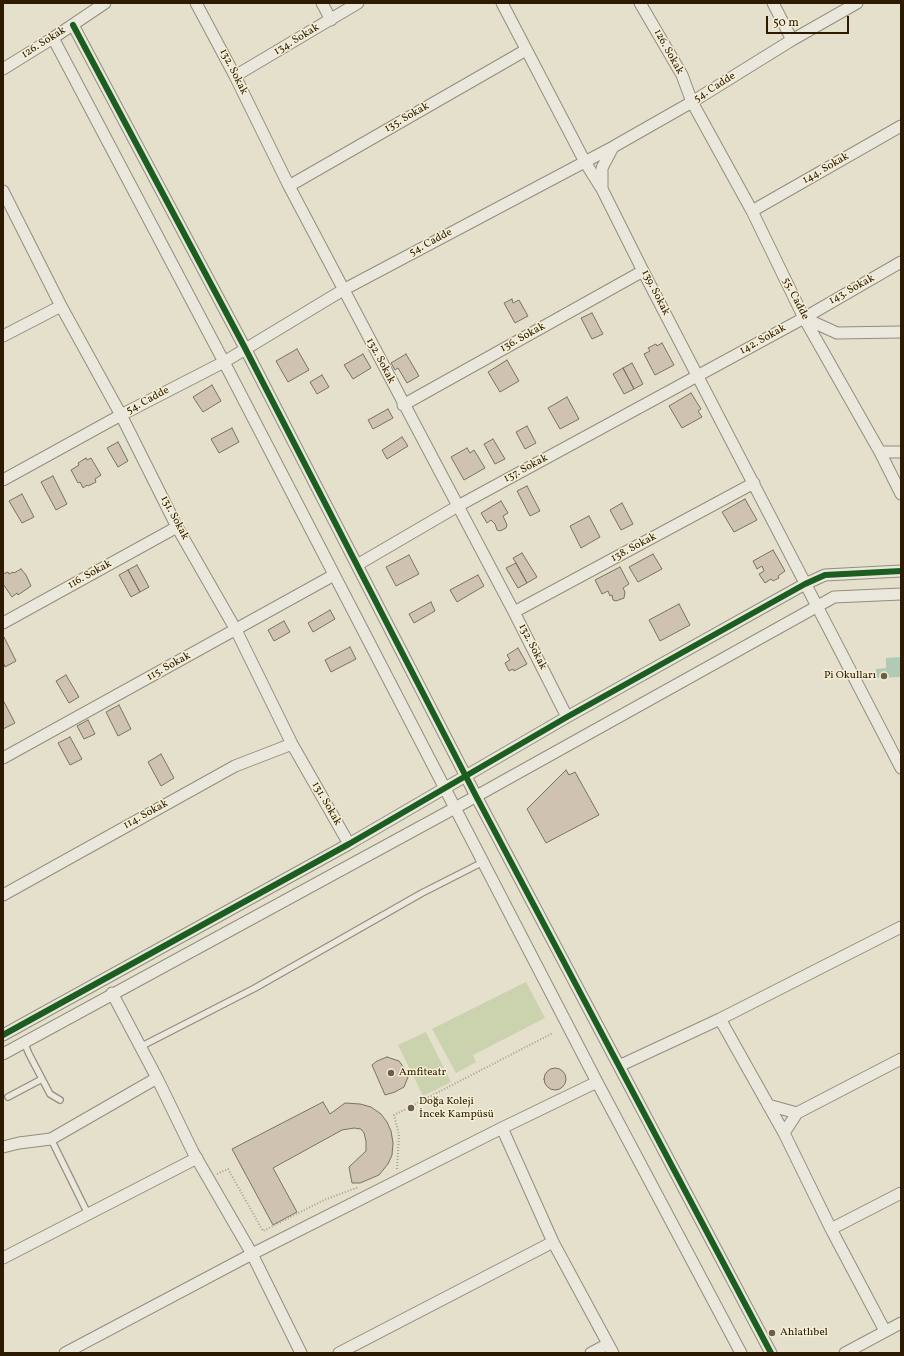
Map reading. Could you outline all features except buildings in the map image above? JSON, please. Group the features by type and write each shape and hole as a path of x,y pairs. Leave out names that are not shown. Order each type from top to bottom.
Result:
{"street":[{"name":"126. Sokak","path":"3,69 105,3"},
{"name":"132. Sokak","path":"196,3 235,76 289,186 343,290 514,612 567,717"},
{"path":"322,3 331,20"},
{"name":"134. Sokak","path":"235,76 358,3"},
{"name":"139. Sokak","path":"502,3 585,162 602,189 901,768"},
{"name":"126. Sokak","path":"640,3 682,75 692,102"},
{"path":"773,3 792,40"},
{"name":"54. Cadde","path":"3,480 121,415 224,362 343,290 613,147 692,102 792,40 857,3"},
{"path":"73,25 245,348 476,796 772,1353"},
{"path":"53,38 224,362 597,1082 741,1353"},
{"name":"135. Sokak","path":"289,186 526,50"},
{"name":"55. Cadde","path":"692,102 752,211 804,318 880,452 901,494"},
{"name":"144. Sokak","path":"752,211 901,126"},
{"path":"602,189 602,168 613,147"},
{"name":"131. Sokak","path":"3,190 61,306 121,415 178,527 236,630 292,744 349,844"},
{"name":"143. Sokak","path":"804,318 901,262"},
{"name":"136. Sokak","path":"403,405 643,271"},
{"path":"3,336 61,306"},
{"path":"804,318 837,333 901,332"},
{"name":"142. Sokak","path":"698,376 804,318"},
{"name":"137. Sokak","path":"357,565 458,506 698,376"},
{"path":"880,452 901,452"},
{"name":"138. Sokak","path":"514,612 754,483"},
{"name":"116. Sokak","path":"3,623 178,527"},
{"path":"3,1035 349,844 567,717 805,584 825,575 901,571"},
{"name":"115. Sokak","path":"3,758 334,575"},
{"path":"3,1054 112,993 455,808 834,597 901,594"},
{"name":"114. Sokak","path":"3,895 235,766 292,744"},
{"path":"619,1066 720,1020 901,927"},
{"path":"112,993 197,1158 252,1254 301,1353"},
{"path":"720,1020 784,1133 831,1229 885,1331"},
{"path":"784,1133 796,1113 901,1059"},
{"path":"3,1147 19,1143 51,1139 157,1078"},
{"path":"65,1353 252,1254 502,1128 597,1082"},
{"path":"768,1105 796,1113"},
{"path":"502,1128 553,1242 611,1348 591,1353"},
{"path":"3,1258 197,1158"},
{"path":"831,1229 901,1193"},
{"path":"339,1353 553,1242"},
{"path":"845,1353 901,1324"}],"lane":[{"path":"140,1047 255,988 422,892 483,862"},
{"path":"24,1042 50,1094 60,1100"},
{"path":"8,1097 42,1079"},
{"path":"51,1139 88,1214"}],"path":[{"path":"390,1172 398,1169 400,1135 394,1115 553,1033"},
{"path":"208,1177 228,1169 263,1231 324,1200 363,1185"}],"shaded area":[{"path":"901,657 901,677 876,678 876,669 886,668 886,658"},
{"path":"526,982 545,1018 473,1055 476,1062 456,1073 432,1029"},
{"path":"426,1032 451,1082 423,1096 398,1045"}],"cycle path":[{"path":"73,25 245,348 476,796 771,1353"},
{"path":"3,1035 349,844 567,717 805,584 825,575 901,571"}],"place":[{"name":"Pi Okulları","path":"884,676"},
{"name":"Amfiteatr","path":"391,1073"},
{"name":"Doğa Koleji İncek Kampüsü","path":"411,1108"},
{"name":"Ahlatlıbel","path":"772,1333"}]}
